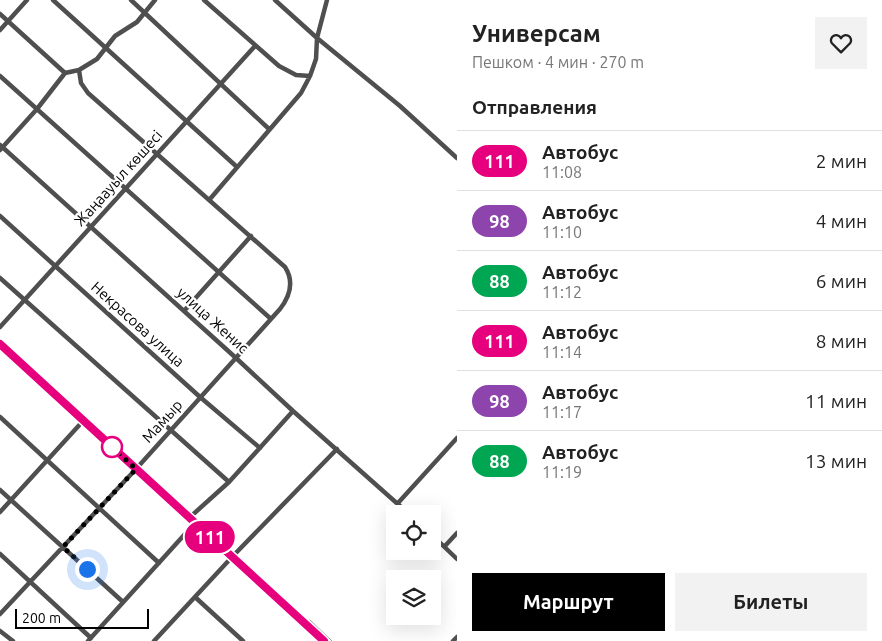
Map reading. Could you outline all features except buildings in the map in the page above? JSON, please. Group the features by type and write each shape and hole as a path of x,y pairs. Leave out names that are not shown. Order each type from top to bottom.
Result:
{"main road":[{"path":"0,344 324,641"}],"street":[{"path":"0,30 26,0"},
{"path":"54,0 237,167"},
{"path":"131,0 269,129"},
{"path":"1,148 37,109 65,73 79,70 97,59 114,36 137,22 155,0"},
{"path":"204,0 279,66 296,75 310,76"},
{"path":"275,0 317,38 400,106 457,158"},
{"path":"210,199 301,93 316,59 317,38 327,0"},
{"path":"0,14 65,73"},
{"name":"Жаңаауыл көшесі","path":"0,327 124,188 255,46"},
{"path":"79,70 81,83 88,93 251,236 184,310"},
{"path":"0,76 271,319"},
{"name":"улица Женис","path":"1,148 398,503"},
{"name":"Некрасова улица","path":"0,216 260,448"},
{"name":"Мамыр","path":"0,614 136,469 287,300 291,277 285,267 251,236"},
{"path":"0,278 172,429 229,482"},
{"path":"189,518 229,482 293,411"},
{"path":"0,417 159,563"},
{"path":"0,512 83,421"},
{"path":"398,503 457,438"},
{"path":"154,641 337,449"},
{"path":"0,490 123,602"},
{"path":"0,554 89,639 195,523"},
{"path":"445,546 457,533"},
{"path":"441,543 457,559"},
{"path":"195,597 244,641"},
{"path":"0,631 14,641"},
{"path":"453,641 457,637"}],"waterway":[{"path":"310,620 332,641"}],"bus line":[{"name":"111","path":"0,344 324,641"}],"route":[{"path":"87,569 63,547 136,469 110,445 112,447"}]}
